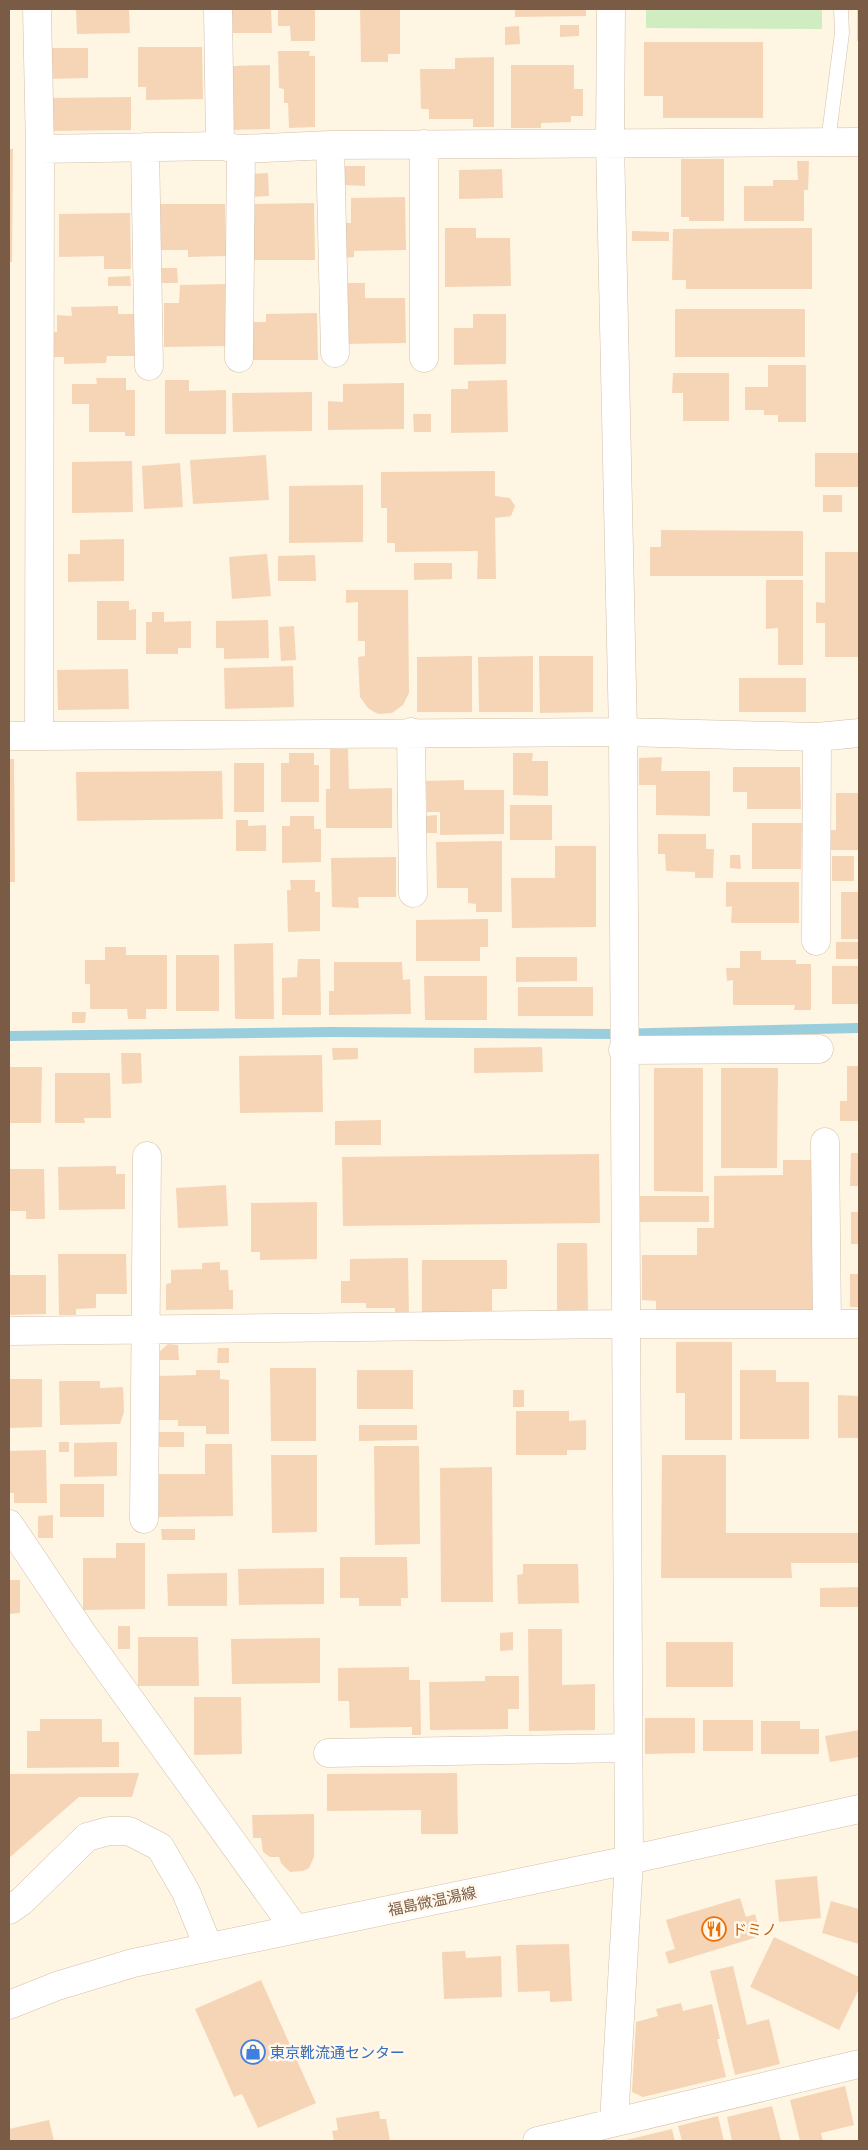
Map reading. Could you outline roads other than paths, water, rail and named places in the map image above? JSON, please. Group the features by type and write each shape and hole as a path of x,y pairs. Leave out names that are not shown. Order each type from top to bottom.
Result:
{"street":[{"path":"37,9 40,149 39,736"},
{"path":"218,9 231,148 239,358"},
{"path":"611,9 610,143 622,732 624,1324 629,1860 614,2122"},
{"path":"40,149 424,144 859,142"},
{"path":"424,144 424,358"},
{"path":"330,145 335,353"},
{"path":"145,147 149,366"},
{"path":"411,732 413,893"},
{"path":"9,736 411,732 622,732 817,736 859,733"},
{"path":"816,940 817,736"},
{"path":"624,1050 819,1049"},
{"path":"826,1142 827,1324"},
{"path":"144,1518 147,1156"},
{"path":"9,1331 624,1324 859,1324"},
{"path":"9,1524 82,1634 295,1929"},
{"path":"328,1753 628,1748"},
{"name":"福島微温湯線","path":"9,2005 56,1986 133,1963 629,1860 859,1809"},
{"path":"9,1910 22,1901 87,1837 109,1831 129,1831 160,1847 186,1892 208,1946"},
{"path":"537,2141 859,2064"}],"lane":[{"path":"828,142 842,33 841,9"}],"waterway":[{"path":"9,1036 331,1032 613,1034 859,1028"}],"place":[{"name":"ドミノ","path":"714,1929"},
{"name":"東京靴流通センター","path":"253,2052"}]}
